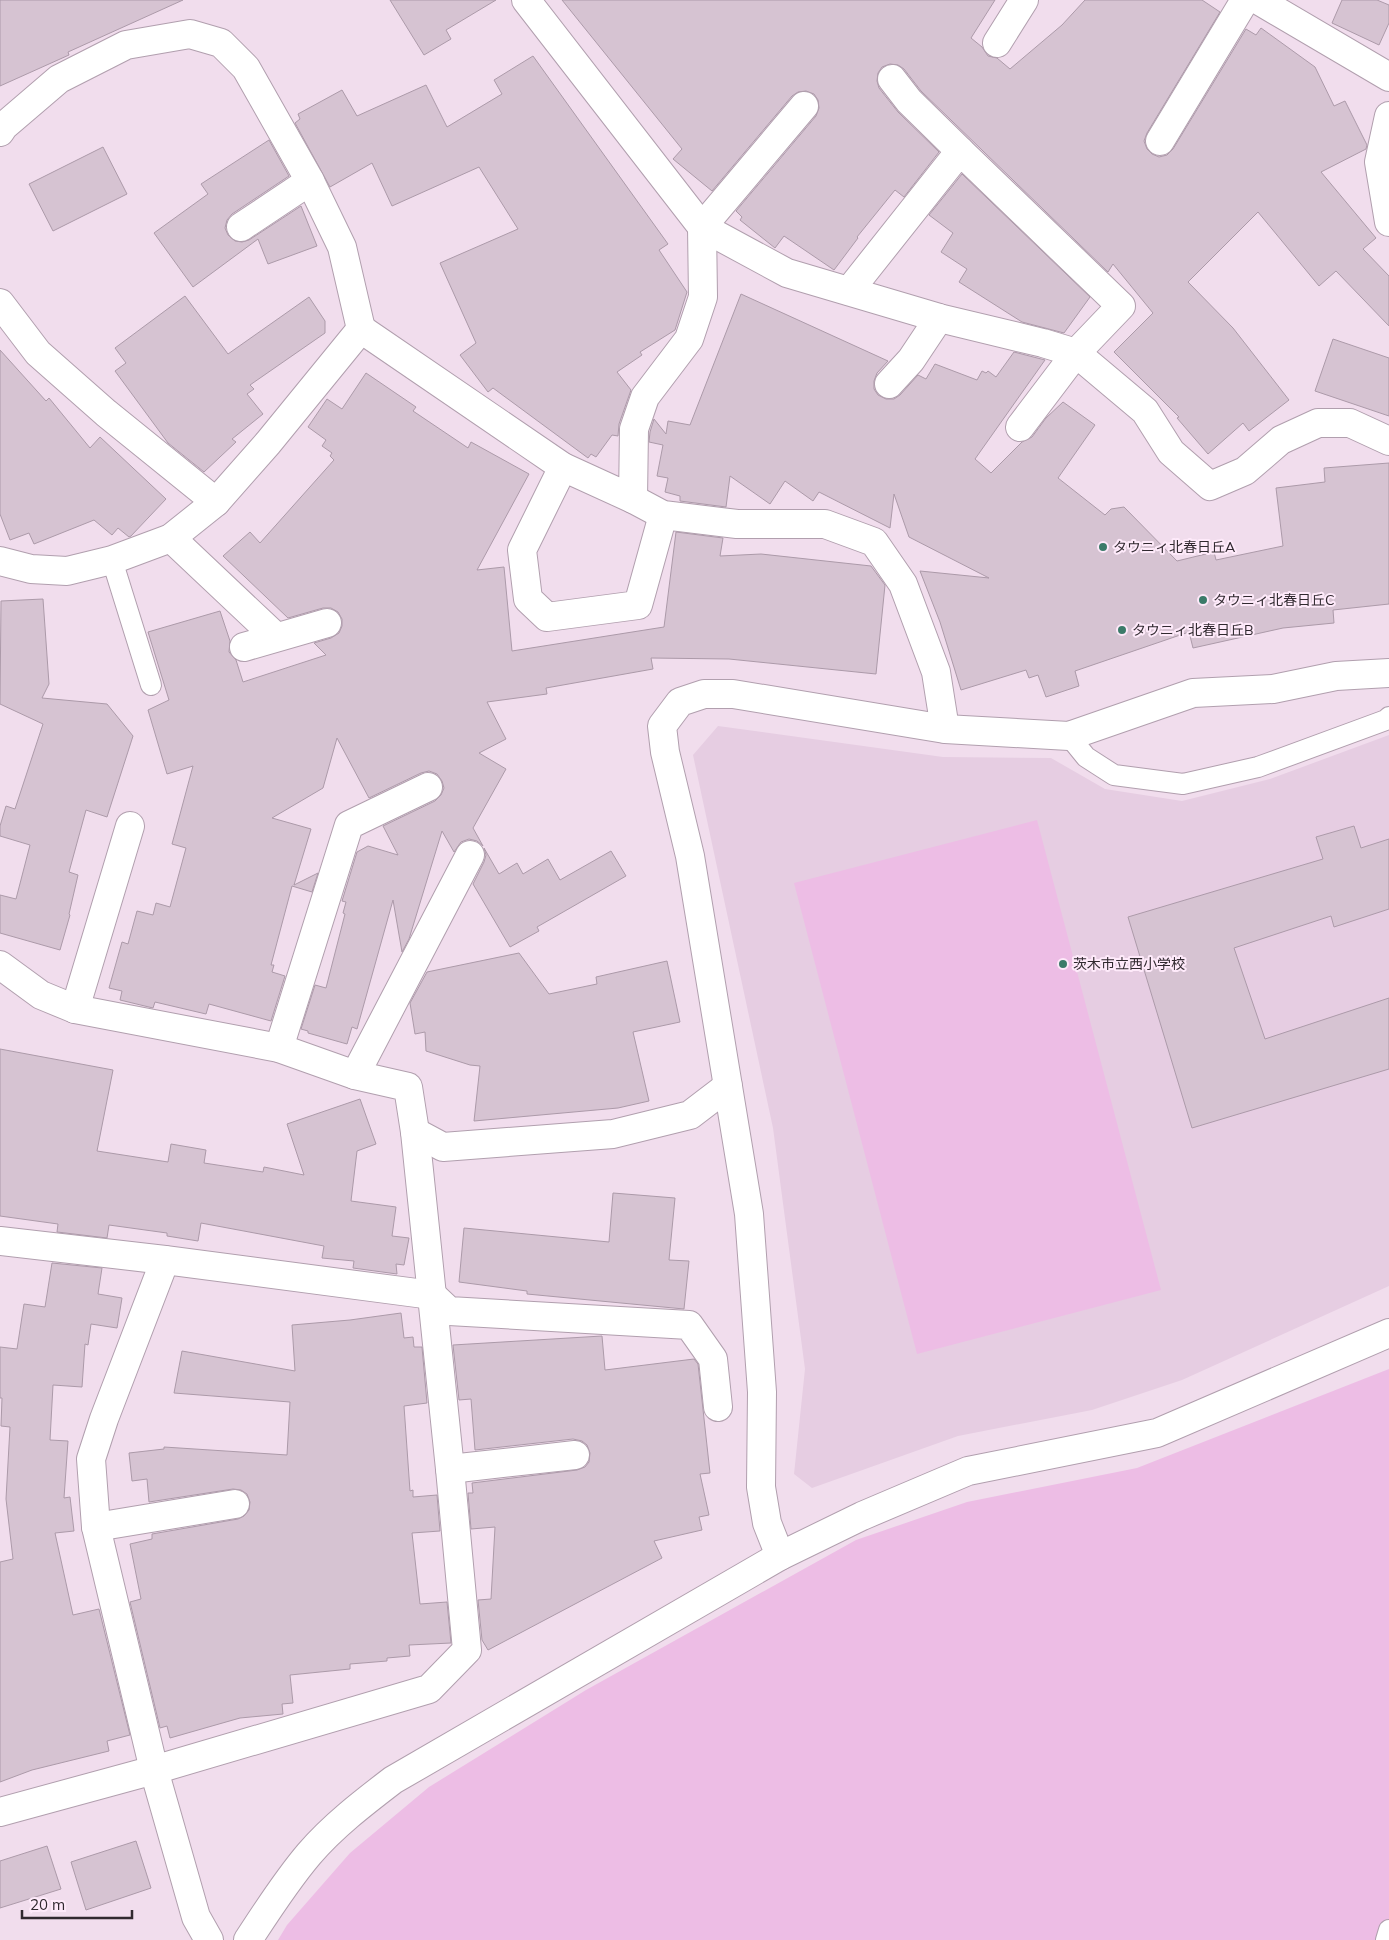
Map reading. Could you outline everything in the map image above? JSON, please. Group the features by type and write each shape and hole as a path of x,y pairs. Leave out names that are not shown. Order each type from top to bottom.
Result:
{"street":[{"path":"526,0 702,227 787,273 939,318 1043,343 1076,353 1145,411 1171,452 1210,486 1245,471 1281,440 1318,423 1350,423 1389,441"},
{"path":"997,43 1024,0"},
{"path":"1160,141 1245,0"},
{"path":"1258,0 1389,78"},
{"path":"0,132 4,126 60,79 126,46 190,34 221,43 246,68 310,181 342,247 361,329 563,467 663,515 737,524 825,524 874,542 903,584 936,672 946,729"},
{"path":"892,79 909,101 1121,306 1076,353 1020,427"},
{"path":"633,499 634,429 645,397 689,339 703,297 702,227 804,106"},
{"path":"1389,116 1379,162 1389,222"},
{"path":"849,290 960,151"},
{"path":"241,226 310,181"},
{"path":"0,303 38,353 106,413 216,502"},
{"path":"889,384 912,360 939,318"},
{"path":"0,561 31,569 67,571 112,560 171,538 216,502 268,443 361,329"},
{"path":"563,467 522,550 528,599 547,617 638,605 663,515"},
{"path":"171,538 276,637"},
{"path":"244,647 327,624"},
{"path":"780,1556 767,1523 761,1487 762,1392 749,1214 690,856 665,752 662,726 680,702 704,694 733,694 946,729 1069,736 1193,693 1273,689 1336,676 1389,673"},
{"path":"279,1048 349,826 428,787"},
{"path":"76,1009 130,826"},
{"path":"355,1075 470,855"},
{"path":"0,965 41,995 76,1009 279,1048 355,1075 408,1087 415,1132 467,1650 429,1689 154,1770 0,1812"},
{"path":"415,1132 443,1147 613,1134 690,1115 728,1086"},
{"path":"0,1241 432,1295 449,1311 689,1325 713,1359 718,1407"},
{"path":"164,1260 104,1419 91,1459 96,1527 106,1578 154,1770 196,1917 209,1940"},
{"path":"248,1940 276,1896 309,1853 346,1816 393,1780 780,1556 862,1516 968,1471 1157,1433 1389,1333"},
{"path":"450,1469 575,1455"},
{"path":"96,1527 235,1504"}],"lane":[{"path":"112,560 151,685"},
{"path":"1069,736 1086,757 1114,775 1183,784 1258,767 1386,720 1389,717"},
{"path":"1386,1940 1389,1930"}],"shaded area":[{"name":"茨木市立西小学校","path":"718,726 943,757 1051,758 1105,789 1182,801 1270,779 1389,735 1389,1286 1182,1380 1092,1410 958,1436 812,1488 794,1474 805,1369 773,1128 693,755"},
{"path":"1037,820 1161,1290 917,1354 794,883"},
{"path":"1389,1369 1389,1940 278,1940 287,1925 350,1853 429,1787 586,1690 856,1540 967,1502 1137,1468"}],"building":[{"path":"0,0 183,0 68,52 69,55 0,86"},
{"path":"390,0 496,0 446,30 451,39 424,55"},
{"path":"562,0 995,0 971,38 982,47 988,56 997,58 1010,69 1062,25 1085,0 1202,0 1220,12 1147,133 1144,141 1147,149 1159,157 1167,155 1173,149 1246,29 1256,35 1261,28 1315,67 1334,106 1345,101 1367,145 1366,149 1321,172 1376,238 1363,249 1389,276 1389,326 1336,271 1319,286 1258,212 1188,282 1233,328 1289,400 1249,431 1243,423 1208,454 1177,418 1179,417 1114,352 1153,313 1113,264 1108,272 921,91 904,69 898,65 890,64 882,67 878,73 877,81 879,88 898,112 939,152 904,197 895,190 857,237 834,270 784,236 775,248 740,220 742,217 736,211 816,116 819,108 818,100 814,94 806,91 798,92 792,96 712,191 673,159 682,149"},
{"path":"1342,0 1377,0 1389,5 1389,23 1379,45 1332,23"},
{"path":"533,56 668,244 659,250 687,292 675,330 640,352 642,355 617,372 631,390 619,424 618,436 612,435 596,457 591,454 588,458 493,388 488,392 460,355 476,343 440,263 518,229 479,167 392,206 372,163 330,187 295,123 300,119 298,114 342,90 357,116 426,85 447,127 502,94 494,80"},
{"path":"269,140 289,176 232,214 227,220 225,228 228,235 235,241 249,240 301,206 317,246 268,264 258,239 193,287 154,233 208,194 201,184"},
{"path":"103,147 127,194 53,231 29,184"},
{"path":"962,174 1090,297 1064,333 1022,322 959,282 967,269 941,252 953,233 929,215"},
{"path":"741,294 888,361 877,373 874,381 874,389 878,395 886,399 894,399 900,395 918,375 926,379 935,364 977,380 982,371 986,373 988,371 996,377 1014,352 1045,360 975,459 991,473 1022,442 1032,437 1046,418 1063,402 1095,425 1058,478 1105,515 1111,509 1124,507 1177,561 1214,552 1216,560 1283,546 1276,488 1325,482 1324,468 1389,463 1389,604 1333,610 1334,623 1283,628 1193,648 1189,632 1075,671 1079,686 1046,697 1038,675 1029,678 1026,670 961,690 940,622 920,571 989,578 909,537 894,494 890,528 819,492 813,501 785,481 770,504 730,476 726,507 680,501 680,496 665,492 668,478 657,476 663,445 649,442 654,419 666,434 668,421 690,425"},
{"path":"185,296 228,354 309,297 325,321 325,333 250,385 254,389 247,394 263,414 232,439 236,442 204,472 168,443 115,371 126,363 115,348"},
{"path":"1333,339 1389,358 1389,416 1315,391"},
{"path":"0,350 46,401 49,398 90,448 100,437 166,499 131,536 129,537 118,528 112,535 94,520 34,544 29,533 10,540 0,514"},
{"path":"366,373 416,407 413,411 468,448 471,442 529,474 477,570 504,567 512,651 664,627 676,532 723,538 720,556 761,554 871,566 885,585 876,674 729,659 651,658 653,669 546,688 547,694 487,702 506,739 479,753 506,769 473,828 483,846 477,841 469,839 461,842 454,852 442,831 409,939 402,952 393,900 357,1029 352,1027 347,1044 308,1033 308,1031 301,1029 315,985 326,988 345,914 343,913 346,902 342,901 357,852 368,846 398,855 383,826 435,801 441,795 444,788 437,774 429,771 369,798 337,738 323,788 272,818 311,829 294,885 318,873 312,892 292,886 271,965 274,965 272,972 285,976 271,1021 209,1004 206,1014 155,1002 153,1008 120,1000 122,991 109,988 122,942 128,944 137,911 153,915 156,903 170,907 186,848 172,844 193,766 167,774 148,710 169,700 148,632 220,611 230,641 229,652 236,660 243,682 326,655 314,643 331,638 339,633 342,619 338,612 331,608 323,608 288,618 223,556 250,532 260,543 334,460 330,456 332,453 322,446 326,440 308,427 327,399 342,409"},
{"path":"43,599 49,684 42,698 107,704 133,736 107,817 86,810 69,872 78,875 70,915 60,950 0,933 0,895 16,899 30,845 0,836 0,826 6,806 15,809 43,724 0,704 1,601"},
{"path":"1354,826 1361,848 1389,839 1389,909 1334,927 1331,916 1234,948 1265,1039 1389,998 1389,1069 1192,1128 1128,917 1323,859 1316,837"},
{"path":"484,848 499,874 517,863 523,874 548,859 560,880 611,851 626,876 537,927 539,931 510,947 473,884 484,862 486,855"},
{"path":"519,953 549,994 597,984 596,977 667,961 680,1022 633,1032 649,1101 618,1108 474,1121 480,1066 470,1065 426,1051 425,1032 415,1034 410,1003 427,972"},
{"path":"0,1049 113,1070 97,1151 168,1162 171,1144 206,1150 204,1163 263,1172 264,1167 304,1175 287,1124 360,1099 376,1144 357,1151 351,1201 396,1207 392,1236 409,1238 404,1265 396,1264 397,1274 353,1268 354,1261 322,1258 324,1246 201,1223 198,1241 167,1236 167,1233 109,1225 107,1238 57,1232 58,1224 0,1216"},
{"path":"613,1193 675,1198 669,1260 689,1261 684,1309 527,1294 527,1291 459,1282 464,1228 609,1242"},
{"path":"52,1263 102,1268 98,1294 122,1298 117,1328 91,1324 88,1345 85,1344 82,1387 53,1385 50,1440 68,1441 64,1498 70,1497 74,1531 55,1533 73,1615 99,1609 130,1735 107,1741 109,1751 32,1770 0,1782 0,1562 13,1559 6,1499 10,1427 1,1426 0,1347 17,1349 24,1304 45,1307"},
{"path":"401,1313 404,1338 413,1337 414,1347 422,1347 427,1403 404,1406 410,1491 413,1490 413,1497 437,1495 440,1531 412,1533 420,1604 447,1602 451,1643 409,1645 410,1656 387,1658 387,1661 350,1664 350,1669 290,1675 293,1703 282,1704 283,1714 240,1718 170,1738 167,1726 160,1728 130,1602 141,1599 130,1544 152,1539 152,1534 238,1519 249,1510 250,1502 247,1494 241,1490 233,1489 149,1502 147,1479 132,1481 129,1453 164,1449 164,1447 287,1455 290,1402 174,1393 182,1351 295,1371 292,1325"},
{"path":"602,1336 605,1370 694,1359 698,1364 710,1473 700,1474 709,1515 699,1517 702,1530 654,1541 662,1558 488,1650 482,1640 478,1600 491,1599 495,1527 471,1529 468,1493 473,1493 472,1483 577,1470 585,1467 589,1462 590,1453 587,1445 582,1441 573,1439 475,1450 471,1399 459,1400 453,1345"},
{"path":"136,1841 151,1888 86,1910 71,1862"},
{"path":"47,1846 61,1889 0,1908 0,1861"}],"place":[{"name":"タウニィ北春日丘A","path":"1103,547"},
{"name":"タウニィ北春日丘C","path":"1203,600"},
{"name":"タウニィ北春日丘B","path":"1122,630"},
{"name":"茨木市立西小学校","path":"1063,964"}]}
